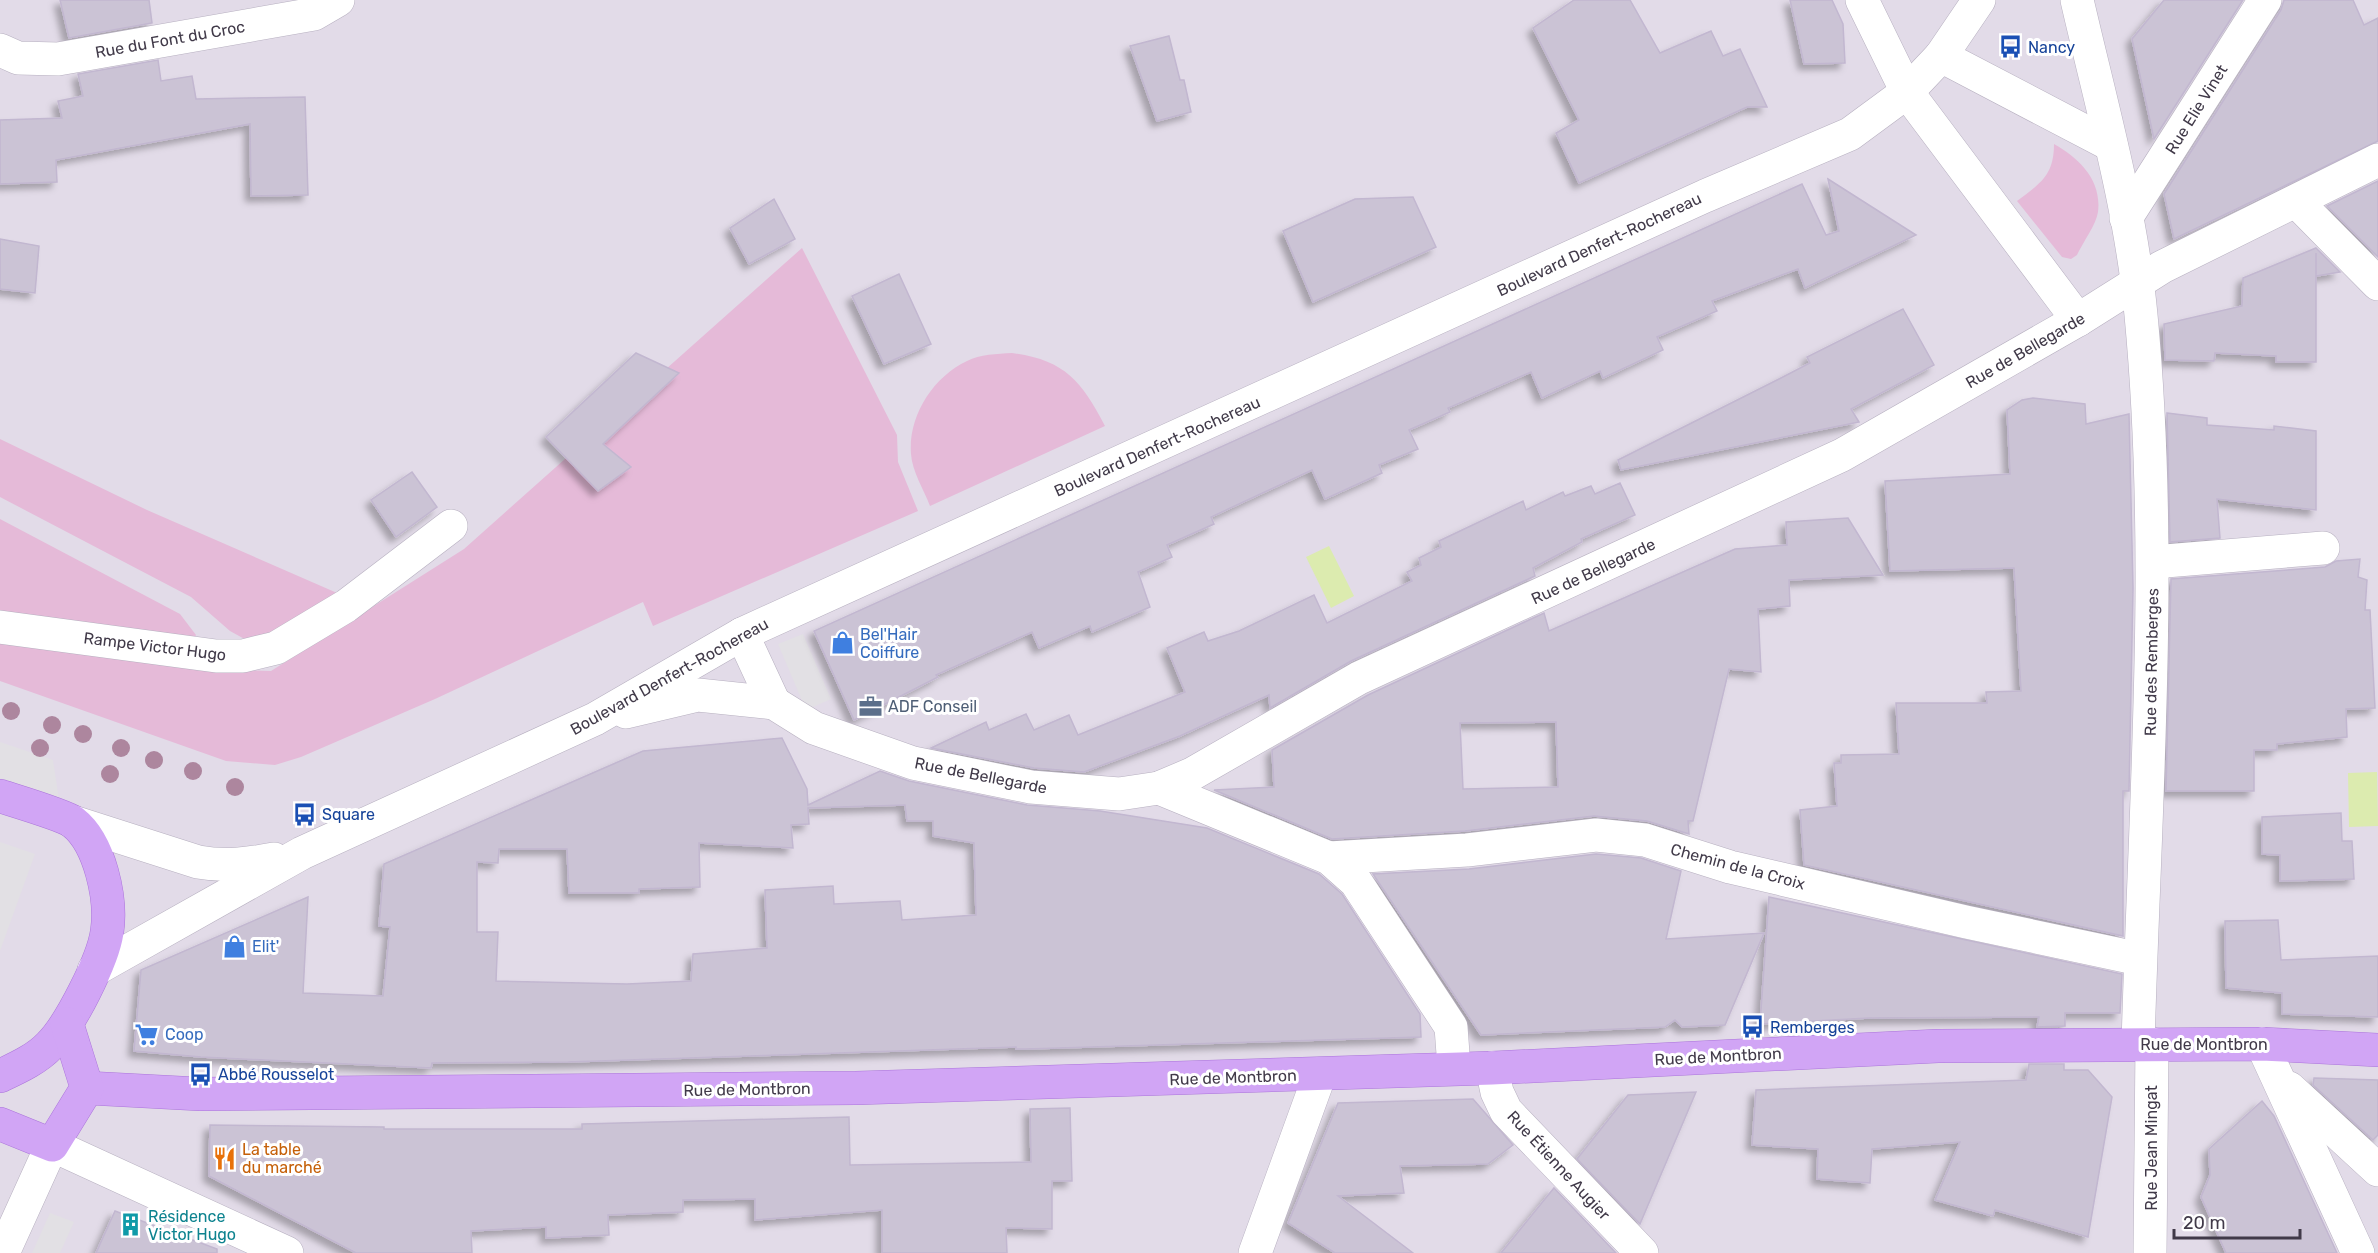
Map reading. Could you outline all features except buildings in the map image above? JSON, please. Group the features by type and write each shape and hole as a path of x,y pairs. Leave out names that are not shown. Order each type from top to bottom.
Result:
{"main road":[{"path":"0,796 73,822 96,853 106,889 107,933 94,970 67,1023 51,1045 37,1057 0,1076"},
{"path":"0,1124 52,1145 87,1088 67,1023"},
{"name":"Rue de Montbron","path":"87,1088 200,1095 832,1088 1320,1074 1454,1067 1492,1068 1938,1046 2262,1044 2378,1050"}],"street":[{"name":"Rue du Font du Croc","path":"0,50 18,58 58,59 314,14 338,0"},
{"path":"1862,0 1906,92 2078,320"},
{"name":"Boulevard Denfert-Rochereau","path":"94,970 302,853 595,719 742,634 1704,196 1850,134 1906,92 1941,56 1979,0"},
{"name":"Rue des Remberges","path":"2077,0 2111,145 2137,282 2150,460 2153,562 2148,825 2140,959 2145,1044"},
{"name":"Rue Elie Vinet","path":"2126,218 2265,0"},
{"path":"1941,56 2111,145"},
{"name":"Rue de Bellegarde","path":"595,719 698,695 774,703 814,728 913,763 1031,787 1119,794 1159,788 1192,774 1359,678 1842,455 2078,320 2137,282 2378,160"},
{"path":"2296,202 2378,284"},
{"name":"Rampe Victor Hugo","path":"0,627 216,656 243,656 276,648 346,606 451,526"},
{"path":"2153,562 2323,548"},
{"path":"742,634 774,703"},
{"path":"1159,788 1329,858 1356,882 1451,1027 1454,1067"},
{"name":"Boulevard Denfert-Rochereau","path":"73,822 198,862 220,866 238,866 302,853"},
{"name":"Chemin de la Croix","path":"1329,858 1467,850 1596,835 1646,840 1753,872 2140,959"},
{"name":"Rue Jean Mingat","path":"2145,1044 2151,1241"},
{"path":"2262,1044 2358,1253"},
{"name":"Rue Étienne Augier","path":"1492,1068 1497,1092 1506,1111 1642,1253"},
{"path":"1256,1253 1320,1074"},
{"path":"2278,1078 2378,1170"},
{"path":"3,1253 52,1145 287,1253"},
{"path":"2127,1253 2151,1241"}],"shaded area":[{"path":"0,0 2378,0 2378,1253 0,1253"},
{"path":"2054,144 2072,156 2087,171 2098,200 2095,222 2077,255 2071,259 2062,257 2017,201 2033,189 2049,171"},
{"path":"802,248 897,435 898,462 918,511 653,626 643,602 435,699 301,757 275,765 226,761 0,681 0,639 192,669 271,671 464,549"},
{"path":"1012,353 1045,361 1069,375 1088,396 1105,426 930,506 916,474 911,454 911,440 918,412 934,387 955,368 983,356"},
{"path":"0,439 147,510 344,596 276,639 250,642 230,631 191,597 0,497"},
{"path":"0,519 180,614 196,635 193,641 0,613"},
{"path":"1329,546 1354,596 1331,608 1306,557"},
{"path":"803,634 831,699 806,710 778,644"},
{"path":"0,742 53,760 59,799 0,778"},
{"path":"2377,772 2378,826 2349,827 2348,773"},
{"path":"0,842 35,854 0,951"},
{"path":"50,1213 74,1222 60,1253 32,1253"}],"place":[{"name":"Nancy","path":"2010,47"},
{"name":"Bel'Hair Coiffure","path":"842,643"},
{"name":"ADF Conseil","path":"870,706"},
{"name":"Square","path":"304,814"},
{"name":"Elit'","path":"234,946"},
{"name":"Remberges","path":"1752,1027"},
{"name":"Coop","path":"147,1034"},
{"name":"Abbé Rousselot","path":"200,1074"},
{"name":"La table du marché","path":"224,1158"},
{"name":"Résidence Victor Hugo","path":"130,1225"}]}
